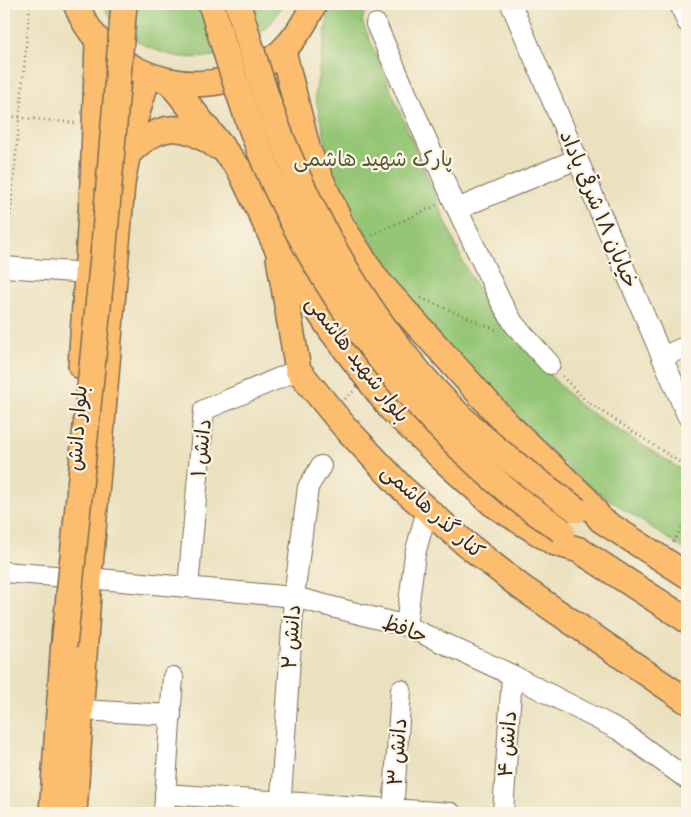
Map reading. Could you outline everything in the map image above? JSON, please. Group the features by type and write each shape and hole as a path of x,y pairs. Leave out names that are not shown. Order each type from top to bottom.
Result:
{"main road":[{"path":"60,4 79,11 98,42 122,62 159,79 200,85 230,80 258,68 283,51 304,24 314,4"},
{"path":"64,646 103,257 124,4"},
{"path":"211,4 244,107 274,184 321,272 358,333 387,370 444,433 511,494 562,531 580,550"},
{"path":"238,4 266,98 298,177 343,262 379,320 461,417 528,475 577,510 602,520 687,575"},
{"name":"بلوار دانش","path":"74,813 81,710 78,577 87,273 98,42"},
{"path":"283,51 308,152 353,244 376,279 435,347 506,423 586,499 602,520"},
{"name":"بلوار دانش","path":"52,813 64,646 78,577 122,184 132,129 159,79"},
{"name":"بلوار شهید هاشمی","path":"159,79 235,164 277,248 331,330 391,409 493,504 552,542 580,550 687,620"},
{"path":"127,155 143,140 168,128 192,131 235,164 246,146 255,138 267,133 286,136 308,152"},
{"name":"کنار گذر هاشمی","path":"277,248 298,370 332,411 402,488 427,510 521,587 687,702"}],"street":[{"name":"خیابان ۱۸ شرقی پاداد","path":"511,4 687,415"},
{"path":"680,4 687,22"},
{"path":"376,24 455,204 514,324 550,364"},
{"path":"455,204 577,159"},
{"path":"5,267 87,273"},
{"path":"662,357 687,346"},
{"name":"دانش ۱","path":"188,587 204,410 298,370"},
{"name":"دانش ۲","path":"280,808 294,596 308,487 321,466"},
{"path":"406,626 415,554 427,510"},
{"name":"حافظ","path":"4,572 294,596 406,626 512,675 621,731 687,779"},
{"name":"دانش ۴","path":"503,813 512,675"},
{"path":"173,677 165,804 451,813"},
{"name":"دانش ۳","path":"393,811 401,690"},
{"path":"81,710 171,714"}],"path":[{"path":"5,267 30,4"},
{"path":"4,116 95,125"},
{"path":"353,244 455,204"},
{"path":"420,298 500,332 514,324"},
{"path":"550,364 586,401 687,467"},
{"path":"332,411 368,378"},
{"path":"663,558 687,519"}],"green space":[{"path":"102,4 283,4 267,27 234,50 213,56 192,58 170,55 150,48 131,37 115,22"},
{"name":"پارک شهید هاشمی","path":"330,4 367,4 362,21 464,265 496,320 580,406 687,473 687,551 584,483 486,389 434,332 369,239 333,174 315,96"}]}
